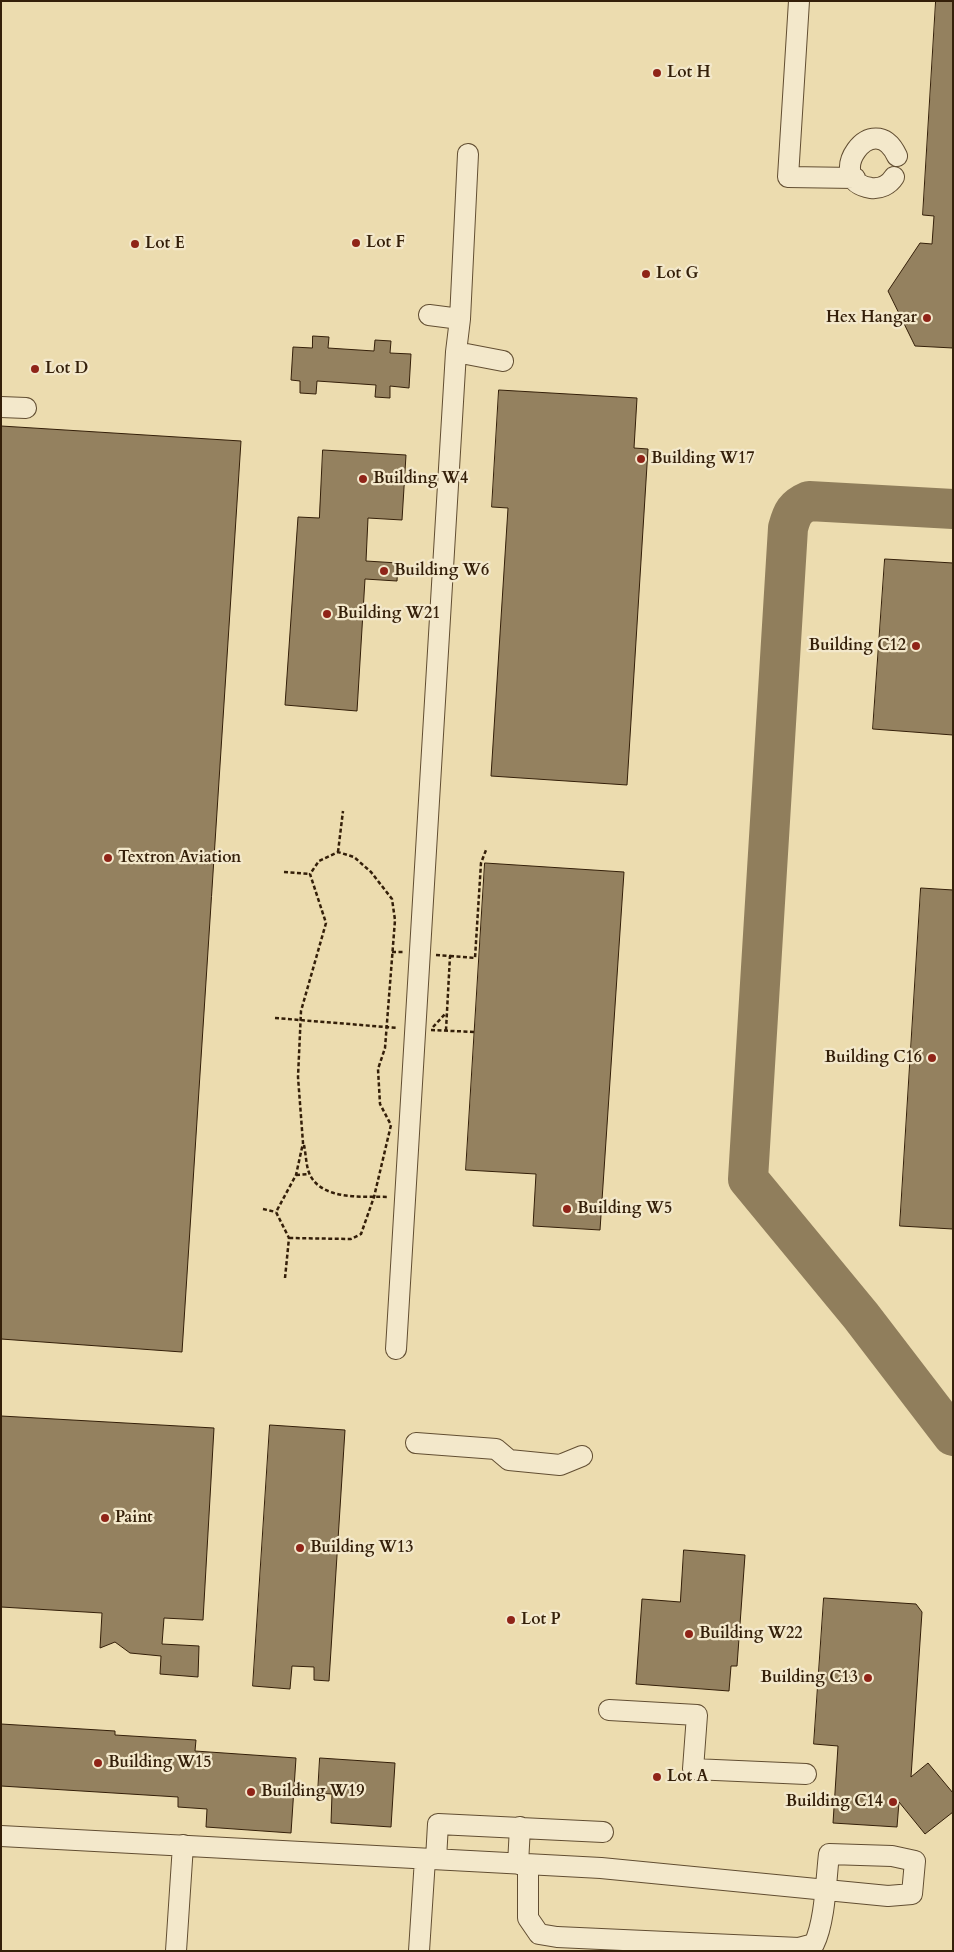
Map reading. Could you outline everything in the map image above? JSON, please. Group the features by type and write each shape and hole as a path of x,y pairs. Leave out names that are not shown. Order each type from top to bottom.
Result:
{"lane":[{"path":"799,1 788,176 855,178"},
{"path":"894,177 886,185 878,188 863,185 855,178 850,167 850,159 853,152 865,141 881,140 894,150 897,156"},
{"path":"396,1349 423,1030 456,352 460,319 468,154"},
{"path":"429,315 460,319"},
{"path":"456,352 503,361"},
{"path":"1,407 26,408"},
{"path":"416,1444 496,1449 509,1460 560,1465 582,1456"},
{"path":"608,1710 697,1715 694,1769 806,1774"},
{"path":"419,1951 430,1859 438,1824 603,1832"},
{"path":"1,1836 183,1846 523,1864 602,1868 824,1889 820,1933 814,1944 800,1948 539,1934 528,1918 523,1864 520,1827"},
{"path":"176,1951 183,1846"}],"path":[{"path":"338,852 343,811"},
{"path":"450,956 475,958 481,863 486,850"},
{"path":"289,1238 351,1239 361,1234 374,1197 391,1125 380,1104 378,1069 385,1048 395,920 392,899 354,856 338,852 319,861 310,874"},
{"path":"284,872 310,874"},
{"path":"310,874 326,923 301,1011 298,1077 304,1143 310,1174 317,1185 330,1193 391,1198"},
{"path":"423,1030 446,1013"},
{"path":"275,1018 301,1022 386,1028 475,1032"},
{"path":"276,1212 296,1175 304,1143"},
{"path":"296,1175 310,1174"},
{"path":"263,1209 276,1212"},
{"path":"276,1212 289,1238 285,1278"}],"building":[{"path":"936,1 953,1 953,348 915,346 888,291 920,243 932,244 934,216 923,215"},
{"path":"313,336 329,337 328,348 374,351 375,340 391,341 390,353 411,354 409,388 390,386 390,398 375,397 376,385 317,381 316,394 300,393 300,381 291,380 293,347 312,348"},
{"path":"499,390 637,398 634,448 648,449 627,785 491,776 508,508 492,507"},
{"name":"Textron Aviation","path":"1,426 241,441 182,1352 1,1339"},
{"name":"Building W21","path":"323,450 406,455 402,520 368,518 366,561 398,563 397,581 365,579 357,711 285,705 298,517 319,518"},
{"name":"Building C12","path":"885,559 953,563 953,735 873,729"},
{"path":"485,863 624,872 600,1230 533,1226 536,1174 466,1170"},
{"name":"Building C16","path":"921,888 953,890 953,1229 900,1226"},
{"name":"Paint","path":"1,1416 214,1428 203,1620 164,1618 162,1644 199,1646 198,1677 160,1674 161,1656 130,1653 115,1642 100,1648 102,1613 1,1607"},
{"name":"Building W13","path":"270,1425 345,1430 329,1681 314,1680 314,1667 292,1666 290,1689 253,1686"},
{"name":"Building W22","path":"684,1550 745,1555 737,1666 731,1666 729,1691 636,1684 642,1599 680,1602"},
{"name":"Building C13","path":"824,1598 916,1604 922,1612 911,1777 928,1763 953,1793 953,1812 925,1834 899,1802 897,1827 833,1823 838,1746 814,1744"},
{"name":"Building W15","path":"1,1724 115,1731 115,1735 196,1740 195,1751 296,1758 291,1833 206,1827 207,1809 178,1807 178,1797 1,1786"},
{"path":"320,1758 395,1763 391,1827 331,1823 332,1794 318,1793"}],"taxiway":[{"path":"953,509 809,501 797,508 789,523 748,1179 861,1316 953,1436"}],"place":[{"name":"Lot H","path":"657,73"},
{"name":"Lot F","path":"356,243"},
{"name":"Lot E","path":"135,244"},
{"name":"Lot G","path":"646,274"},
{"name":"Hex Hangar","path":"927,318"},
{"name":"Lot D","path":"35,369"},
{"name":"Building W17","path":"641,459"},
{"name":"Building W4","path":"363,479"},
{"name":"Building W6","path":"384,571"},
{"name":"Building W21","path":"327,614"},
{"name":"Building C12","path":"916,646"},
{"name":"Textron Aviation","path":"108,858"},
{"name":"Building C16","path":"932,1058"},
{"name":"Building W5","path":"567,1209"},
{"name":"Paint","path":"105,1518"},
{"name":"Building W13","path":"300,1548"},
{"name":"Lot P","path":"511,1620"},
{"name":"Building W22","path":"689,1634"},
{"name":"Building C13","path":"868,1678"},
{"name":"Building W15","path":"98,1763"},
{"name":"Lot A","path":"657,1777"},
{"name":"Building W19","path":"251,1792"},
{"name":"Building C14","path":"893,1802"}]}
